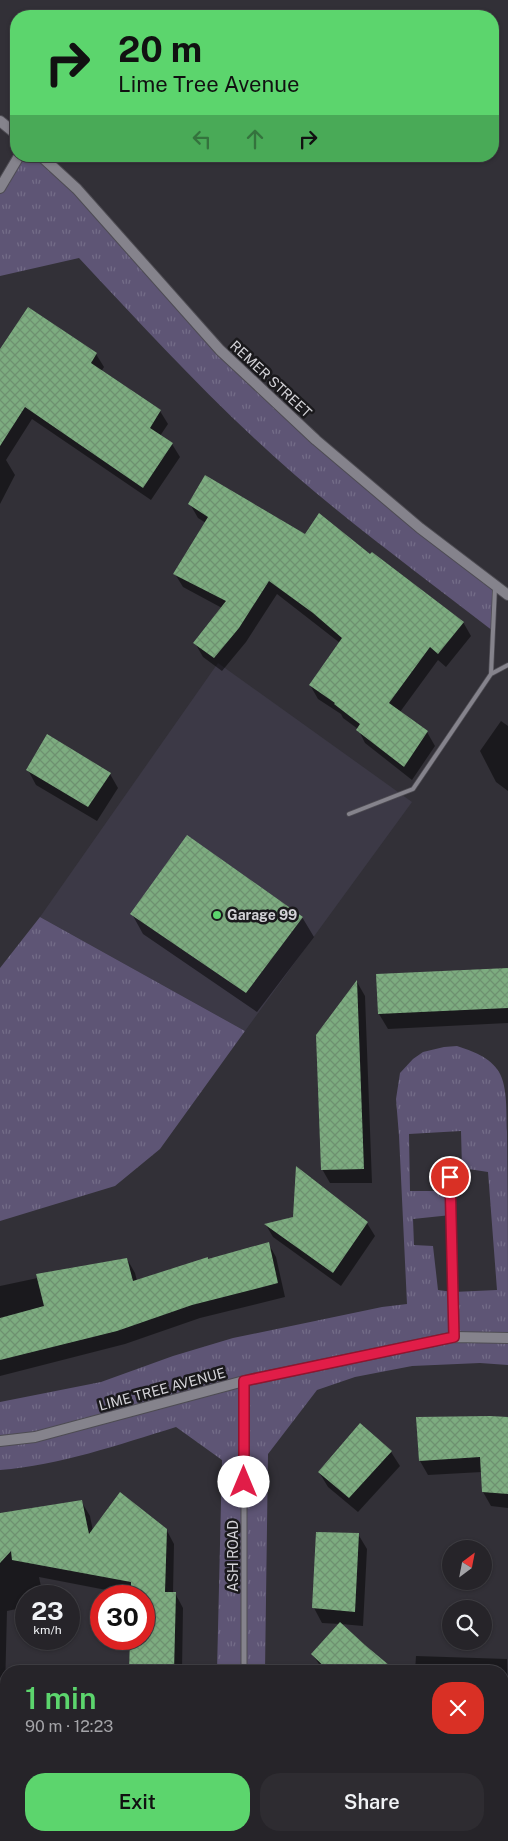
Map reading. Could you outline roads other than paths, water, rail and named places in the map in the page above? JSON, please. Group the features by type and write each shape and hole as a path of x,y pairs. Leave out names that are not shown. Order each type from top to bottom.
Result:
{"street":[{"path":"0,121 10,129"},
{"path":"0,188 15,162"},
{"name":"REMER STREET","path":"48,162 77,189 220,350 316,440 420,528 508,595"},
{"path":"450,1177 454,1337"},
{"name":"LIME TREE AVENUE","path":"0,1441 36,1437 244,1381 454,1337 508,1338"},
{"name":"ASH ROAD","path":"244,1381 244,1665"}],"lane":[{"path":"491,674 495,586"},
{"path":"349,814 412,789 491,674 508,665"}],"place":[{"name":"Garage 99","path":"217,915"}]}
